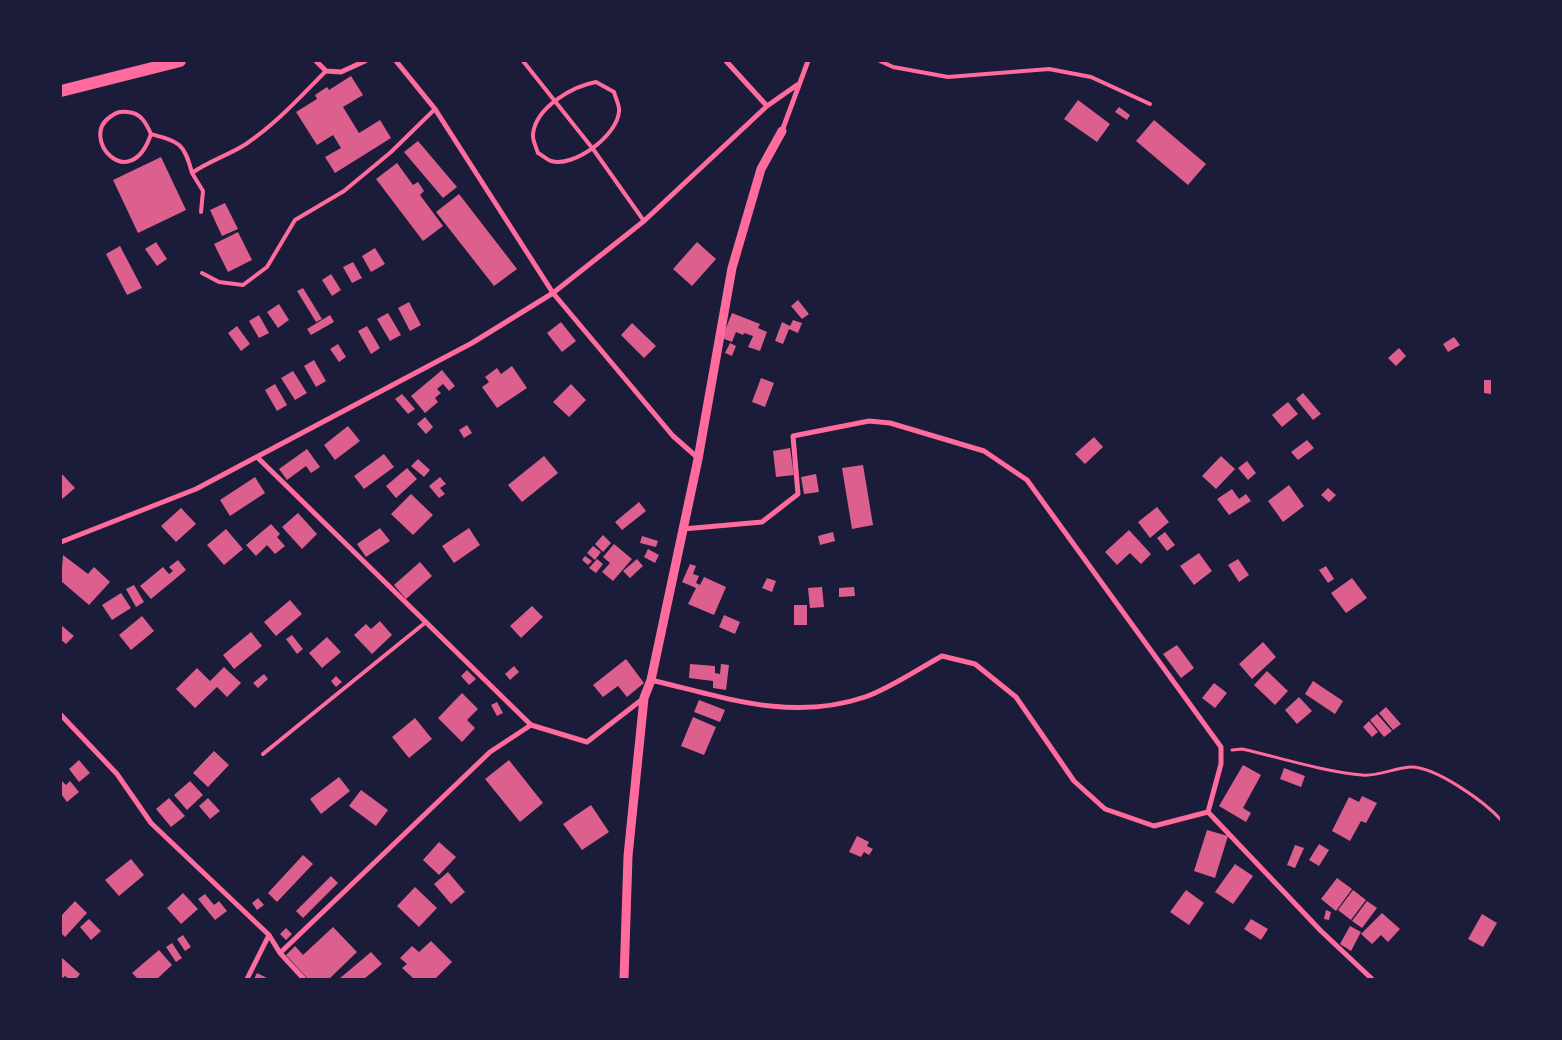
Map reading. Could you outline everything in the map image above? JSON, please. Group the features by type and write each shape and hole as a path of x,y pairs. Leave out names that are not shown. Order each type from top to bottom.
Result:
{"main road":[{"path":"61,91 180,61"}],"street":[{"path":"316,61 326,71 341,72 365,61"},
{"path":"396,61 435,109 553,293 673,436 698,458"},
{"path":"726,61 767,106"},
{"path":"624,979 628,856 644,698 651,680 698,458 732,268 761,170 782,132 797,85 808,61"},
{"path":"61,542 196,489 472,343 553,293 644,221 767,106 797,85"},
{"path":"683,529 762,522 798,494 793,436 869,421 890,424 984,451 1027,480 1221,747 1221,764 1208,812"},
{"path":"257,457 531,725 587,742 644,698"},
{"path":"651,680 766,707 815,709 866,697 942,656 975,664 1016,697 1074,781 1105,809 1154,826 1208,812"},
{"path":"61,715 117,774 151,823 269,935 280,953 304,979"},
{"path":"280,953 490,752 531,725"},
{"path":"1208,812 1321,931 1372,979"},
{"path":"247,979 269,935"}],"lane":[{"path":"523,61 556,100 644,221"},
{"path":"880,61 893,67 948,77 1048,69 1091,77 1150,104"},
{"path":"192,173 203,165 244,145 282,118 326,71"},
{"path":"596,82 614,92 619,111 612,129 593,149 568,160 551,161 538,153 532,135 538,120 556,100 579,85 596,82"},
{"path":"202,273 219,282 243,285 267,266 295,220 344,191 391,152 435,109"},
{"path":"151,134 146,150 136,160 122,162 109,157 101,146 101,130 108,119 120,110 135,112 145,121 151,134 179,143 187,155 192,173 203,191 201,212"},
{"path":"263,754 426,622"}],"path":[{"path":"1221,764 1233,749 1242,749 1330,770 1364,775 1412,767 1433,773 1488,806 1501,820"}],"building":[{"path":"351,76 363,95 343,107 359,133 380,120 391,138 335,173 325,157 341,148 333,135 317,145 296,112 317,99 315,95 327,87 329,90"},
{"path":"1078,100 1110,124 1097,142 1064,119"},
{"path":"1119,107 1130,115 1127,120 1115,112"},
{"path":"1154,120 1206,164 1188,185 1136,141"},
{"path":"418,141 457,187 443,198 404,152"},
{"path":"161,157 186,210 138,233 113,180"},
{"path":"397,163 413,185 418,182 424,191 420,195 443,226 423,241 376,179"},
{"path":"459,194 517,269 494,286 436,212"},
{"path":"225,203 238,229 222,236 210,210"},
{"path":"238,232 252,260 228,272 214,244"},
{"path":"156,242 167,259 157,266 145,249"},
{"path":"697,242 716,259 692,286 673,269"},
{"path":"120,246 142,288 127,295 106,254"},
{"path":"375,248 385,264 371,272 362,256"},
{"path":"353,262 362,278 352,283 343,267"},
{"path":"331,274 341,290 332,296 322,280"},
{"path":"303,288 322,319 316,322 297,291"},
{"path":"798,300 809,314 802,319 791,306"},
{"path":"409,302 421,325 410,331 398,308"},
{"path":"279,304 289,320 278,328 267,312"},
{"path":"388,313 401,335 390,341 377,319"},
{"path":"732,313 760,324 758,328 767,332 760,351 748,347 753,336 736,332 732,342 722,338"},
{"path":"259,315 269,333 259,338 249,321"},
{"path":"330,315 334,322 311,335 307,329"},
{"path":"793,320 802,323 798,333 789,329 783,344 775,341 782,322 790,326"},
{"path":"561,322 576,341 562,352 547,333"},
{"path":"632,323 656,346 644,358 621,335"},
{"path":"237,326 250,344 241,351 228,333"},
{"path":"367,326 380,348 371,354 358,331"},
{"path":"1454,337 1460,345 1448,352 1443,344"},
{"path":"730,343 736,346 732,356 725,353"},
{"path":"338,344 346,357 339,362 330,349"},
{"path":"1399,348 1406,356 1396,366 1388,358"},
{"path":"314,360 326,381 316,387 304,366"},
{"path":"512,366 527,388 497,408 482,387 489,382 485,377 497,368 501,374"},
{"path":"442,370 455,386 449,391 443,384 437,389 441,393 435,398 438,402 425,413 411,396"},
{"path":"293,371 307,393 295,400 281,378"},
{"path":"761,378 774,383 765,407 752,402"},
{"path":"1484,380 1491,380 1491,394 1484,393"},
{"path":"275,384 287,405 277,411 265,390"},
{"path":"571,384 586,400 569,417 553,402"},
{"path":"1303,393 1321,414 1313,420 1296,399"},
{"path":"402,394 415,409 408,414 395,399"},
{"path":"1288,402 1298,414 1282,427 1272,415"},
{"path":"425,417 433,427 426,434 417,424"},
{"path":"467,425 472,433 464,438 459,430"},
{"path":"348,426 360,441 335,460 324,445"},
{"path":"1094,437 1103,447 1085,464 1075,454"},
{"path":"1307,440 1314,448 1298,460 1291,452"},
{"path":"790,448 794,475 776,477 773,451"},
{"path":"307,449 320,467 311,473 306,466 287,480 279,469"},
{"path":"384,454 394,467 364,489 354,476"},
{"path":"544,456 558,473 522,502 508,485"},
{"path":"1221,456 1235,469 1216,489 1202,476"},
{"path":"418,459 430,470 424,477 411,466"},
{"path":"1247,461 1256,473 1248,480 1238,468"},
{"path":"863,465 873,525 852,529 842,468"},
{"path":"407,468 417,479 396,498 386,486"},
{"path":"61,473 75,488 61,500"},
{"path":"816,474 819,492 804,494 801,477"},
{"path":"255,477 265,493 230,516 220,500"},
{"path":"440,477 446,484 440,488 445,494 439,498 429,486"},
{"path":"1289,485 1304,506 1283,522 1268,501"},
{"path":"1328,488 1336,495 1329,502 1321,495"},
{"path":"1232,489 1239,499 1246,494 1251,501 1229,515 1217,499"},
{"path":"411,494 433,515 413,535 391,514"},
{"path":"639,502 646,511 622,530 615,522"},
{"path":"1157,507 1169,522 1150,538 1138,522"},
{"path":"181,508 196,524 176,542 161,526"},
{"path":"298,513 317,534 302,549 282,527"},
{"path":"271,524 280,534 277,537 285,546 275,554 267,545 256,556 246,545"},
{"path":"380,528 390,541 366,557 357,544"},
{"path":"469,528 480,545 454,563 442,546"},
{"path":"226,529 243,549 224,565 207,545"},
{"path":"1129,530 1151,554 1141,564 1130,553 1117,565 1105,552"},
{"path":"833,532 835,541 820,545 818,536"},
{"path":"1165,532 1175,545 1167,551 1157,538"},
{"path":"603,535 611,543 603,552 595,544"},
{"path":"642,536 658,541 656,547 640,543"},
{"path":"614,544 632,559 613,581 602,572 610,563 603,557"},
{"path":"593,546 601,552 595,560 587,553"},
{"path":"648,549 659,555 655,563 644,557"},
{"path":"1199,553 1212,571 1194,585 1180,566"},
{"path":"63,555 88,574 94,567 110,582 89,605 61,581"},
{"path":"585,556 592,561 588,565 582,560"},
{"path":"597,559 603,564 596,573 589,568"},
{"path":"637,559 643,566 630,578 623,571"},
{"path":"1238,559 1249,575 1239,582 1228,565"},
{"path":"178,560 186,570 151,599 140,586 163,567 169,574 173,571 169,567"},
{"path":"420,562 432,576 406,599 394,585"},
{"path":"690,564 696,566 693,574 699,576 696,583 700,585 704,577 726,587 714,615 688,604 696,588 682,582"},
{"path":"1326,566 1334,579 1328,583 1319,570"},
{"path":"767,578 776,581 772,592 762,588"},
{"path":"1352,578 1367,598 1346,613 1331,593"},
{"path":"134,585 144,602 136,607 126,589"},
{"path":"822,587 824,607 810,608 808,588"},
{"path":"854,587 855,596 839,597 839,588"},
{"path":"121,593 131,608 112,620 102,605"},
{"path":"290,600 302,614 276,636 264,622"},
{"path":"794,605 807,605 807,625 794,625"},
{"path":"532,606 543,617 521,638 510,626"},
{"path":"724,615 740,622 735,634 719,627"},
{"path":"142,616 154,631 131,650 119,635"},
{"path":"380,621 392,635 372,654 354,635 366,624 371,629"},
{"path":"61,625 74,636 66,644 61,640"},
{"path":"251,632 262,646 234,669 223,655"},
{"path":"292,635 303,649 297,654 286,639"},
{"path":"327,637 341,652 322,668 309,653"},
{"path":"1263,642 1276,657 1252,679 1239,664"},
{"path":"1177,645 1194,668 1181,678 1163,654"},
{"path":"626,659 644,683 627,697 618,686 603,697 593,685"},
{"path":"690,664 715,666 715,673 720,674 721,664 729,665 726,690 713,688 713,681 689,678"},
{"path":"514,666 519,672 510,680 505,674"},
{"path":"224,667 241,683 227,697 217,687 195,708 176,689 197,668 210,681"},
{"path":"467,670 476,679 469,685 461,676"},
{"path":"1267,671 1288,691 1275,705 1254,685"},
{"path":"264,674 268,679 258,688 253,683"},
{"path":"336,676 342,682 336,687 331,681"},
{"path":"1313,681 1343,701 1335,714 1305,694"},
{"path":"1214,683 1227,693 1215,708 1202,698"},
{"path":"462,693 478,709 467,720 475,728 462,742 438,718"},
{"path":"1299,697 1312,711 1297,724 1285,710"},
{"path":"699,700 725,710 720,722 694,712"},
{"path":"497,702 503,713 497,716 491,705"},
{"path":"1386,707 1401,724 1393,730 1379,713"},
{"path":"1377,714 1392,731 1384,737 1370,720"},
{"path":"693,717 716,727 704,755 681,746"},
{"path":"415,718 432,739 409,758 392,737"},
{"path":"1369,721 1378,732 1372,737 1363,727"},
{"path":"214,751 229,765 208,787 193,773"},
{"path":"79,760 90,773 79,782 69,769"},
{"path":"509,760 543,803 520,822 485,779"},
{"path":"1243,765 1261,775 1243,808 1251,813 1246,822 1219,806"},
{"path":"1284,768 1305,776 1301,787 1280,779"},
{"path":"339,777 350,791 321,814 310,799"},
{"path":"61,780 66,785 70,781 79,792 67,802 61,794"},
{"path":"190,781 203,795 187,810 174,795"},
{"path":"361,790 388,810 376,826 349,806"},
{"path":"1362,796 1377,803 1366,823 1361,821 1350,841 1332,831 1349,797 1359,802"},
{"path":"169,798 185,816 171,827 156,809"},
{"path":"208,798 220,811 210,819 199,806"},
{"path":"591,805 609,832 582,850 563,824"},
{"path":"1207,830 1228,836 1215,878 1194,871"},
{"path":"857,836 869,842 867,846 873,849 869,855 864,852 861,857 849,852"},
{"path":"439,842 456,857 439,875 423,860"},
{"path":"1319,844 1329,850 1319,866 1309,860"},
{"path":"1295,845 1304,848 1295,868 1287,865"},
{"path":"303,855 313,864 277,902 268,893"},
{"path":"131,859 144,875 119,896 105,880"},
{"path":"1235,864 1253,876 1233,904 1215,892"},
{"path":"448,872 465,892 451,904 434,884"},
{"path":"331,876 338,883 303,918 296,911"},
{"path":"1337,878 1352,889 1336,911 1321,899"},
{"path":"415,887 437,908 419,927 397,906"},
{"path":"1186,890 1204,903 1189,925 1170,912"},
{"path":"1353,890 1366,900 1351,920 1338,910"},
{"path":"183,893 198,909 181,924 167,908"},
{"path":"205,894 214,905 219,901 227,911 215,920 198,899"},
{"path":"258,898 264,905 257,910 252,903"},
{"path":"75,901 87,913 65,937 61,933 61,916"},
{"path":"1367,901 1377,908 1362,928 1352,921"},
{"path":"1326,910 1331,912 1329,920 1324,919"},
{"path":"1382,913 1400,929 1388,942 1381,935 1372,944 1361,934"},
{"path":"1482,914 1497,923 1483,947 1468,939"},
{"path":"89,919 101,931 91,940 80,927"},
{"path":"1251,919 1268,929 1261,940 1244,929"},
{"path":"1350,926 1361,932 1351,951 1340,944"},
{"path":"333,927 357,952 329,979 308,979 286,955 295,946 303,955"},
{"path":"286,928 292,934 286,940 280,934"},
{"path":"183,935 191,947 185,951 177,939"},
{"path":"431,941 452,962 435,979 414,979 402,968 407,964 400,958 412,946 419,952"},
{"path":"172,943 182,958 176,962 166,947"},
{"path":"159,950 172,965 157,979 138,979 132,973"},
{"path":"371,952 382,964 364,979 339,979"},
{"path":"61,957 80,974 76,979 69,979 65,976 61,979"},
{"path":"257,973 269,979 254,979"}]}
